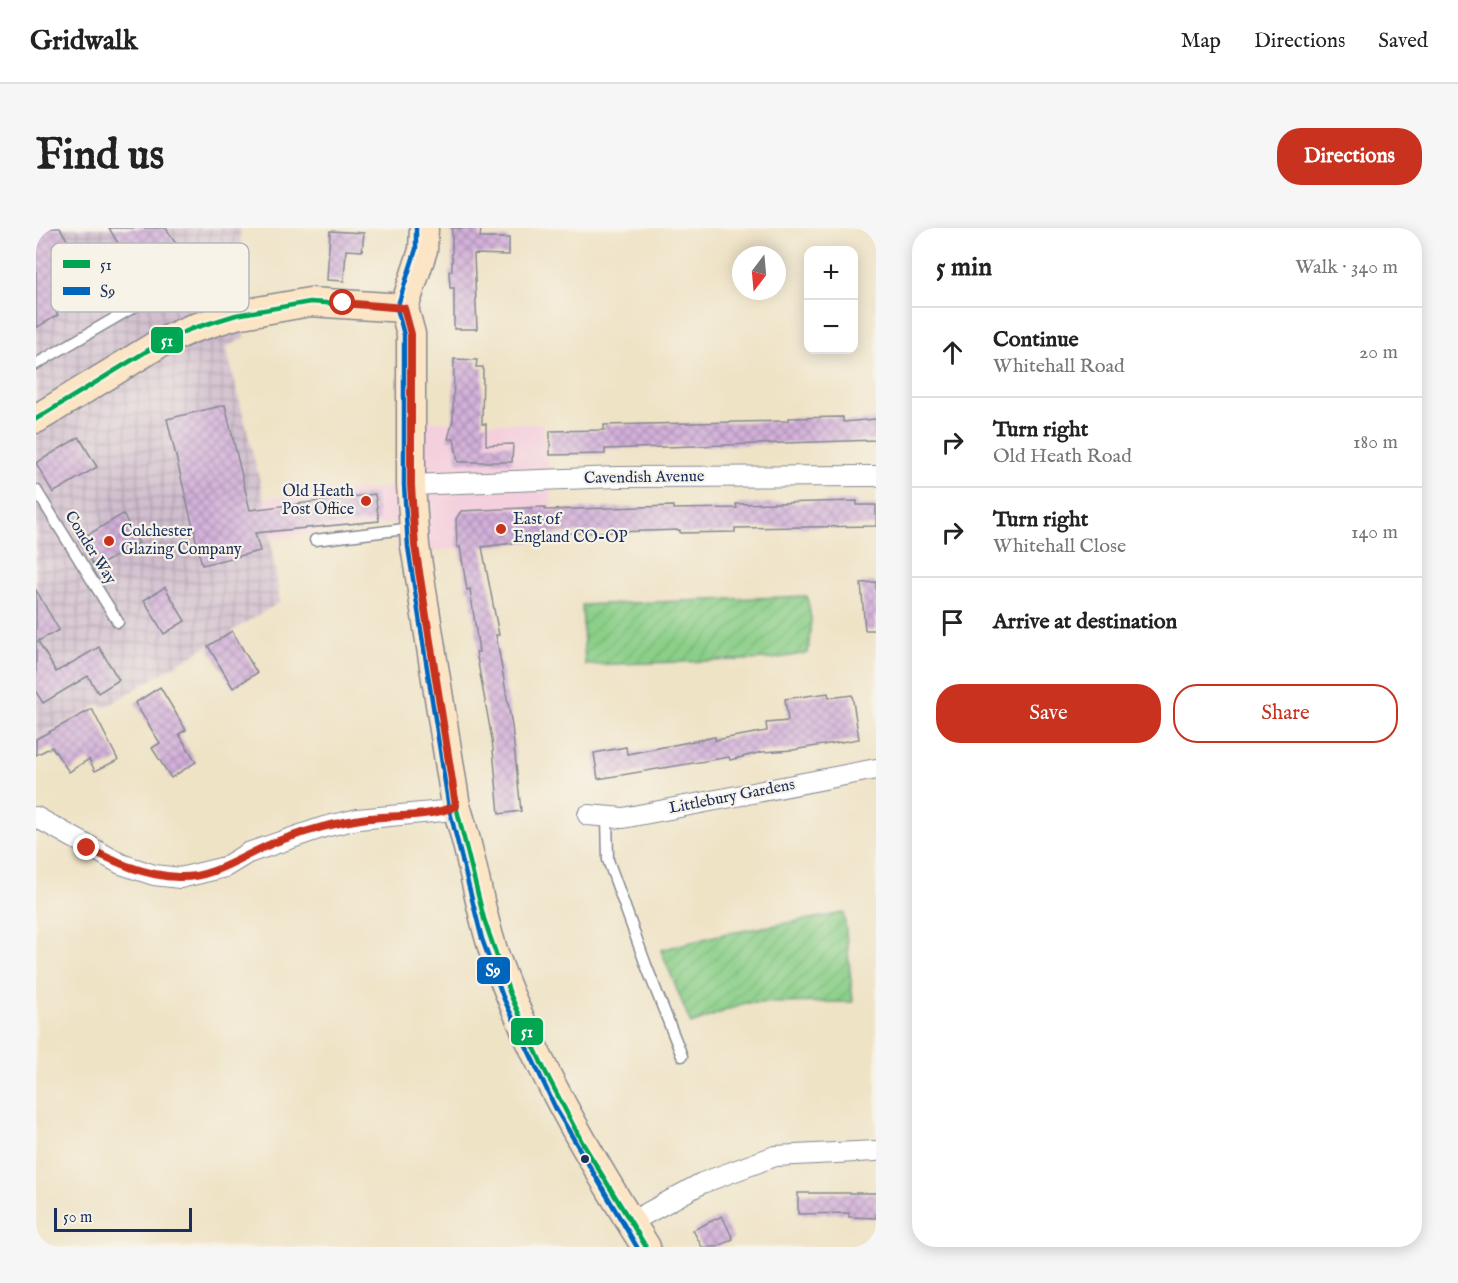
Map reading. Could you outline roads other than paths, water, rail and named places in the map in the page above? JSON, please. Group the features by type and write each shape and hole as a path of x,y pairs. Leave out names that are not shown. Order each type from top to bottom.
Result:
{"street":[{"path":"424,228 423,250 404,308 411,334 411,485 414,528 456,806 467,838 495,955 541,1063 601,1177 646,1247"},
{"path":"36,419 160,343 191,329 236,315 310,302 404,308"},
{"name":"Cavendish Avenue","path":"411,485 616,477 876,476"},
{"name":"Littlebury Gardens","path":"597,815 623,818 876,769"},
{"path":"36,817 121,864 154,875 180,878 225,867 248,852 324,827 358,819 443,812 456,806"},
{"path":"631,1222 702,1183 775,1156 876,1151"}],"lane":[{"path":"36,364 124,312"},
{"name":"Conder Way","path":"36,490 118,622"},
{"path":"315,540 414,528"},
{"path":"597,815 609,860 646,965 682,1056"}],"place":[{"name":"Old Heath Post Office","path":"366,501"},
{"name":"East of England CO-OP","path":"501,529"},
{"name":"Colchester Glazing Company","path":"109,541"}]}
